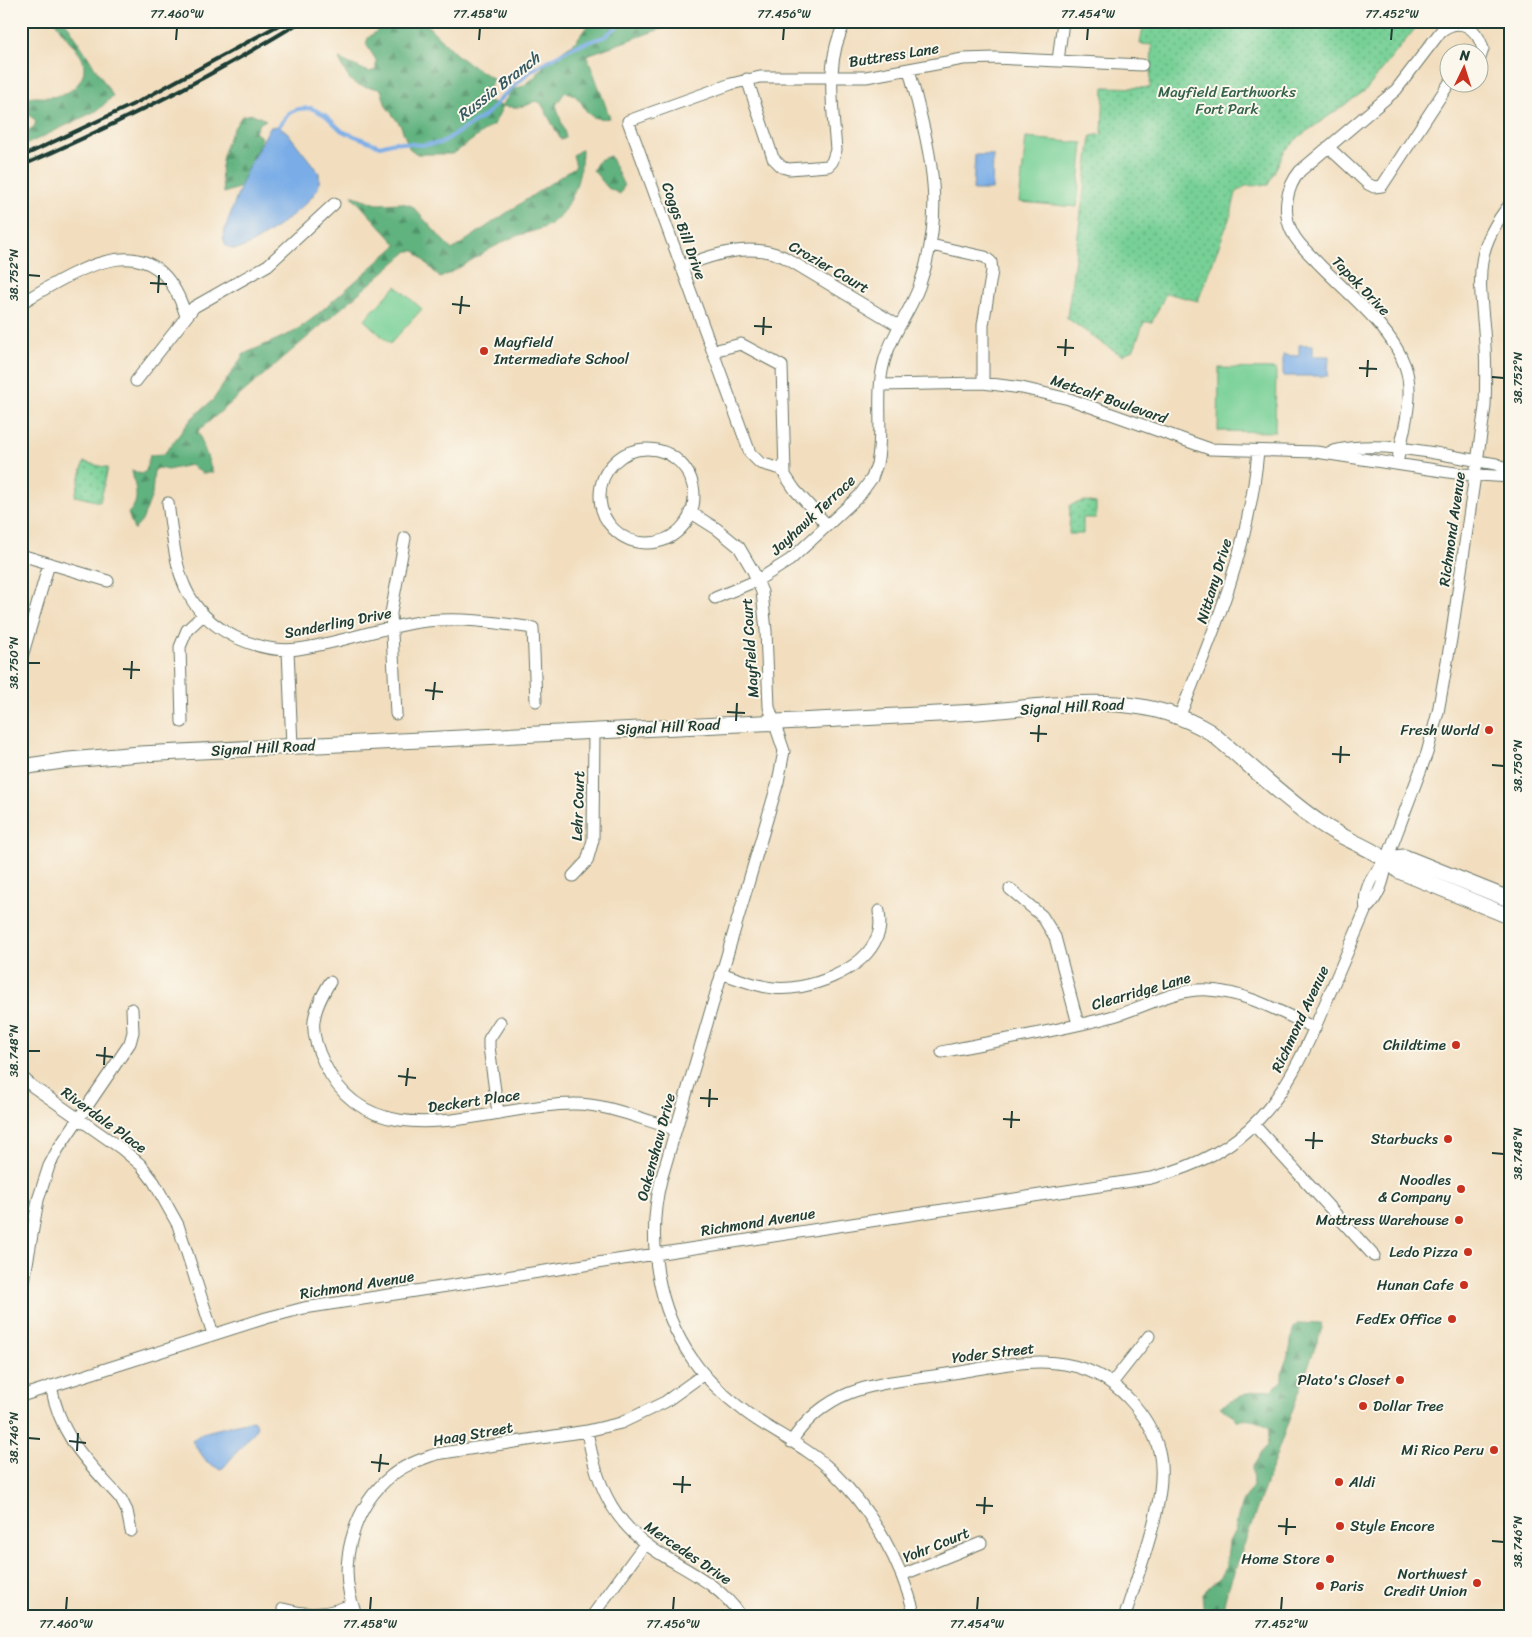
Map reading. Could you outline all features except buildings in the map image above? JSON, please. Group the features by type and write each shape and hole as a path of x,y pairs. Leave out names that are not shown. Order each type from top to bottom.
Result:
{"main road":[{"name":"Signal Hill Road","path":"21,767 115,756 292,746 1110,703 1143,706 1180,715 1210,732 1319,823 1358,846 1387,858 1399,871 1511,918"},
{"name":"Signal Hill Road","path":"1387,858 1404,857 1511,900"},
{"path":"1486,907 1511,909"}],"street":[{"path":"747,79 773,158 778,164 789,168 823,167 832,162 835,156 832,78 836,43 846,21"},
{"path":"1058,61 1063,21"},
{"name":"Tapok Drive","path":"1397,464 1409,387 1407,371 1400,354 1384,331 1299,243 1288,220 1287,196 1294,178 1396,90 1441,31 1447,26 1459,23 1474,30 1480,42"},
{"name":"Buttress Lane","path":"628,121 747,79 777,76 866,77 963,59 995,58 1142,65"},
{"name":"Jayhawk Terrace","path":"715,598 758,580 790,560 866,488 878,464 881,385 887,348 918,290 931,245 935,210 934,177 909,69"},
{"path":"1328,147 1368,184 1374,187 1382,186 1443,92"},
{"name":"Coggs Bill Drive","path":"628,121 750,453 760,463 775,467 785,473"},
{"name":"Richmond Avenue","path":"21,1396 213,1334 304,1308 1151,1178 1198,1163 1219,1152 1254,1125 1286,1086 1315,1028 1366,909 1364,896 1371,879 1375,871 1387,858 1424,762 1438,712 1451,639 1485,407 1486,368 1479,292 1481,263 1489,236 1511,203"},
{"path":"136,381 194,307 268,264 334,204"},
{"path":"931,245 985,257 991,262 992,271 983,325 983,383"},
{"name":"Crozier Court","path":"681,267 730,252 770,252 784,257 899,326"},
{"path":"21,303 91,264 106,259 132,257 145,261 165,275 186,316"},
{"path":"712,351 742,344 782,366 785,473 795,490 827,525"},
{"name":"Metcalf Boulevard","path":"881,385 983,383 1022,388 1055,395 1203,448 1224,451 1326,453 1475,476 1511,477"},
{"name":"Metcalf Boulevard","path":"1326,453 1356,447 1400,449 1496,464 1511,471"},
{"path":"646,449 661,451 681,464 689,475 694,500 690,512 684,524 675,533 664,539 651,542 628,538 611,526 604,516 600,494 606,472 623,456 646,449"},
{"name":"Nittany Drive","path":"1180,715 1214,632 1239,554 1255,481 1258,451"},
{"name":"Sanderling Drive","path":"168,502 178,569 193,604 203,615 228,633 245,642 261,647 288,650 429,620 468,620 533,628 536,701"},
{"name":"Mayfield Court","path":"690,512 717,529 739,547 758,580 764,608 769,701 774,722"},
{"path":"396,714 392,601 404,538"},
{"path":"21,555 108,581"},
{"path":"21,660 49,564"},
{"path":"182,722 180,647 187,630 203,615"},
{"path":"288,650 292,746"},
{"name":"Oakenshaw Drive","path":"774,722 783,746 783,763 675,1129 654,1212 655,1253 669,1313 683,1344 704,1374 747,1413 821,1461 855,1496 879,1530 902,1575 915,1616"},
{"name":"Lehr Court","path":"574,876 587,861 594,840 594,730"},
{"path":"1010,889 1042,916 1055,936 1078,1024"},
{"path":"721,973 752,984 773,988 801,987 831,978 855,963 873,946 880,927 879,911"},
{"name":"Deckert Place","path":"330,982 317,1004 314,1017 315,1042 328,1072 340,1088 353,1100 379,1114 415,1123 465,1120 498,1113 574,1104 614,1111 675,1129"},
{"name":"Clearridge Lane","path":"942,1052 1125,1013 1177,993 1206,990 1242,996 1315,1028"},
{"path":"23,1287 42,1182 58,1149 130,1043 133,1032 132,1009"},
{"path":"498,1113 489,1046 490,1039 500,1022"},
{"name":"Riverdale Place","path":"21,1076 134,1158 160,1190 184,1241 213,1334"},
{"path":"1254,1125 1374,1256"},
{"path":"1112,1383 1149,1336"},
{"name":"Yoder Street","path":"791,1442 806,1420 819,1408 850,1392 880,1385 1036,1362 1070,1365 1095,1373 1112,1383 1136,1407 1147,1422 1160,1452 1162,1474 1159,1501 1125,1616"},
{"name":"Haag Street","path":"357,1616 352,1604 348,1565 354,1529 369,1500 392,1475 418,1460 436,1454 588,1431 621,1423 644,1414 665,1402 704,1374"},
{"path":"52,1386 58,1414 70,1440 120,1500 127,1511 131,1531"},
{"name":"Mercedes Drive","path":"588,1431 594,1465 608,1501 620,1520 645,1544 708,1581 731,1601 741,1616"},
{"name":"Yohr Court","path":"902,1575 981,1543"},
{"path":"592,1616 645,1544"},
{"path":"284,1609 309,1614 323,1614 352,1604"}],"green space":[{"path":"55,21 65,21 113,96 98,110 21,147 21,134 34,127 36,121 27,113 21,114 21,96 59,96 70,91 82,78 84,68 81,56"},
{"path":"390,21 423,21 459,57 493,79 484,99 502,106 512,90 523,86 534,78 547,62 576,41 591,21 683,21 587,55 610,118 593,117 578,98 573,94 565,92 556,105 566,137 561,140 541,103 535,101 519,107 503,106 494,124 453,154 417,154 409,148 401,126 386,106 381,89 354,83 350,80 339,59 369,72 376,70 376,60 366,44 368,38"},
{"name":"Mayfield Earthworks Fort Park","path":"1144,21 1421,21 1366,90 1300,136 1284,152 1268,185 1245,186 1236,193 1231,214 1198,301 1166,293 1152,322 1144,322 1134,349 1122,355 1067,318 1091,136 1102,134 1104,87 1150,88 1152,45 1140,44"},
{"path":"253,114 266,120 259,124 255,132 262,138 241,187 224,193 221,171 227,143 242,116"},
{"path":"1026,138 1083,143 1077,207 1019,202"},
{"path":"582,149 582,159 575,190 565,209 550,224 498,244 440,278 415,251 408,251 198,431 213,473 202,473 190,465 168,470 158,468 154,471 152,495 142,521 134,530 128,513 136,498 132,470 141,474 146,471 150,455 164,454 193,417 213,400 244,354 294,332 312,319 397,245 351,195 377,204 402,203 412,206 452,250 576,166 573,155"},
{"path":"610,156 624,186 620,194 608,188 593,170 599,160"},
{"path":"396,286 422,309 390,344 364,320"},
{"path":"1219,368 1276,369 1275,432 1218,431"},
{"path":"84,462 108,468 100,502 75,496"},
{"path":"1085,501 1096,503 1096,518 1083,518 1083,534 1069,534 1070,505"},
{"path":"1299,1323 1321,1324 1322,1328 1227,1592 1221,1616 1204,1616 1202,1594 1221,1575 1226,1566 1229,1542 1235,1530 1241,1504 1253,1486 1252,1468 1267,1445 1270,1428 1250,1420 1238,1421 1220,1407 1251,1392 1271,1391 1282,1380 1293,1331"}],"water":[{"path":"279,126 287,132 319,173 318,188 295,213 271,231 249,245 235,249 230,248 226,246 223,237 246,172 270,127"},
{"path":"975,155 993,155 992,190 973,190"},
{"path":"1299,345 1313,345 1313,356 1329,356 1328,376 1283,376 1283,355 1299,356"},
{"path":"253,1420 257,1425 254,1432 223,1468 219,1469 207,1462 192,1441 202,1433"}],"waterway":[{"name":"Russia Branch","path":"279,126 289,113 298,109 311,108 325,115 342,131 380,146 395,142 421,145 441,143 486,115 502,97 532,70 573,47 604,37 624,21"}],"railway":[{"path":"21,157 138,102 286,21"},
{"path":"21,166 164,98 234,61 302,21"}],"place":[{"name":"Mayfield Intermediate School","path":"484,351"},
{"name":"Fresh World","path":"1489,730"},
{"name":"Childtime","path":"1456,1045"},
{"name":"Starbucks","path":"1448,1139"},
{"name":"Noodles & Company","path":"1461,1189"},
{"name":"Mattress Warehouse","path":"1459,1220"},
{"name":"Ledo Pizza","path":"1468,1252"},
{"name":"Hunan Cafe","path":"1464,1285"},
{"name":"FedEx Office","path":"1452,1319"},
{"name":"Plato's Closet","path":"1400,1380"},
{"name":"Dollar Tree","path":"1363,1406"},
{"name":"Mi Rico Peru","path":"1494,1450"},
{"name":"Aldi","path":"1339,1482"},
{"name":"Style Encore","path":"1340,1526"},
{"name":"Home Store","path":"1330,1559"},
{"name":"Northwest Credit Union","path":"1477,1583"},
{"name":"Paris","path":"1320,1586"}]}
